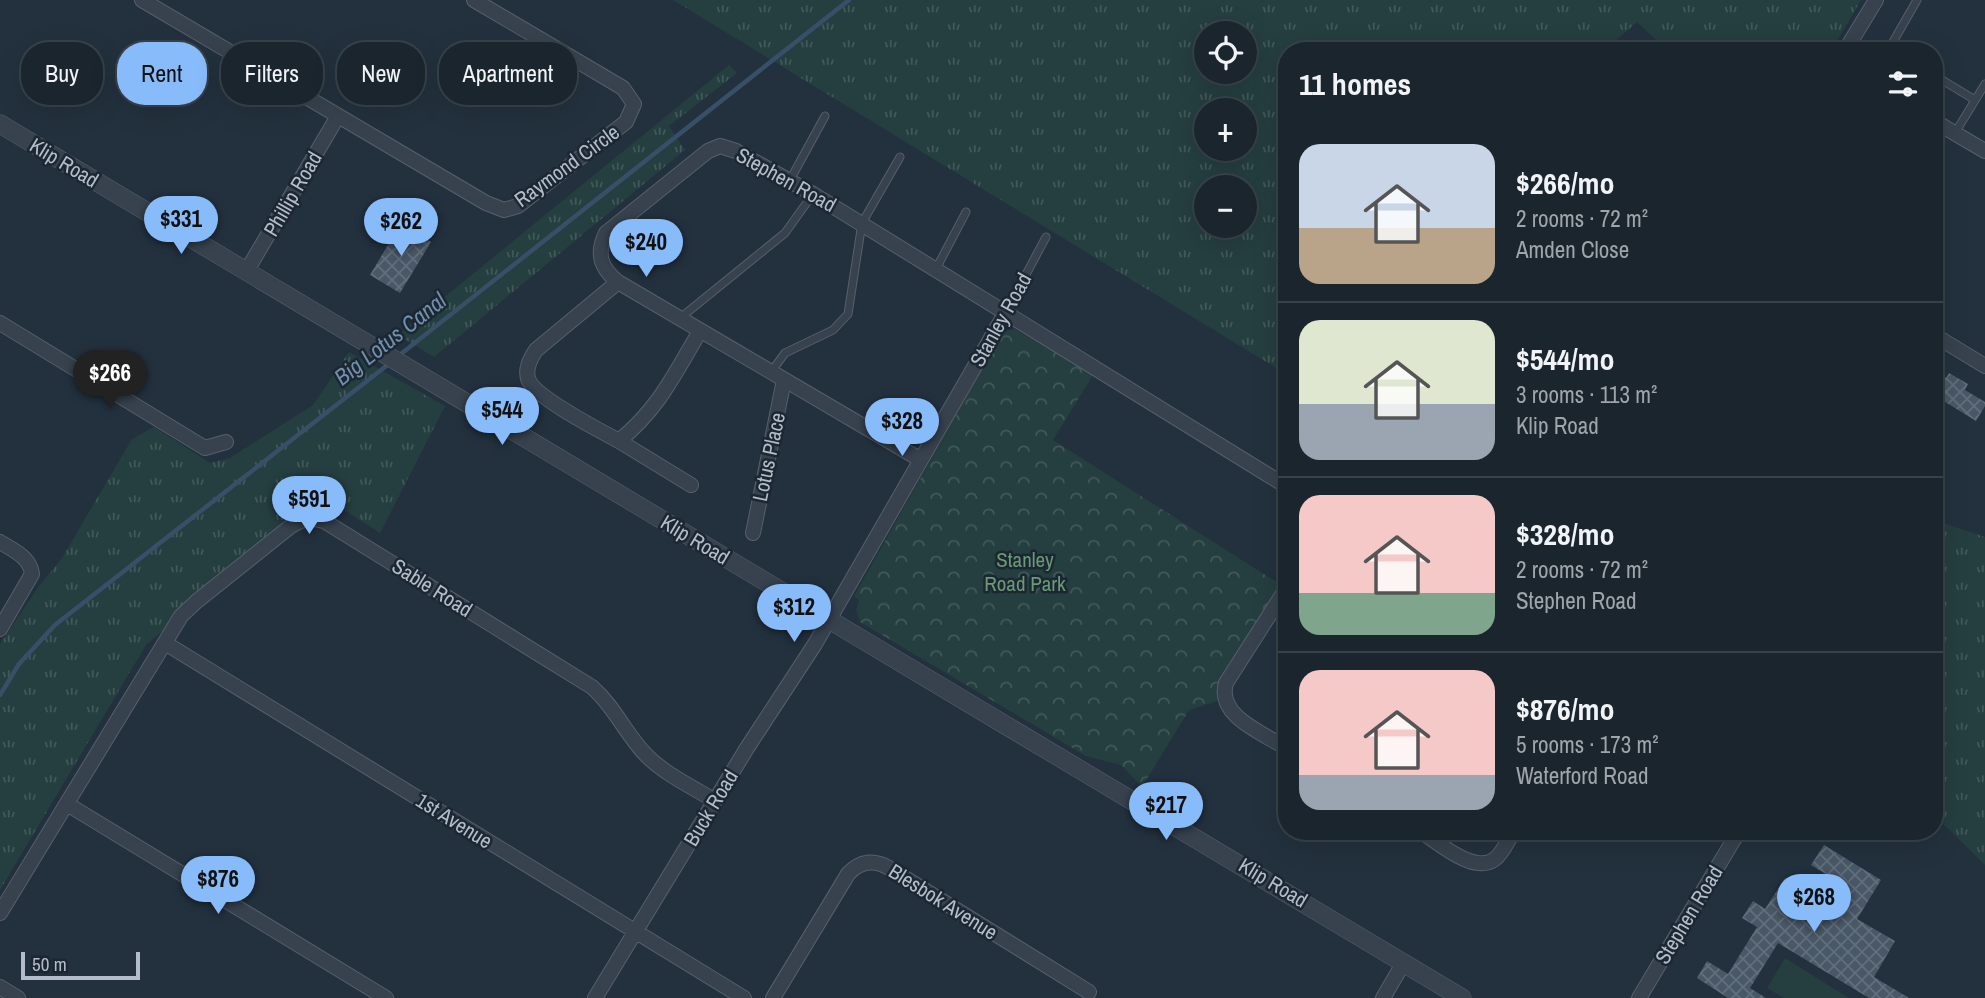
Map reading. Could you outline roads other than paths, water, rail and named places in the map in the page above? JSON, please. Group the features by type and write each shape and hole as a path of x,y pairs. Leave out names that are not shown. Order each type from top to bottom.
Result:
{"street":[{"name":"Raymond Circle","path":"142,0 486,204 504,210 518,206 626,122 634,104 623,88 474,0"},
{"path":"1850,42 1876,0"},
{"name":"Phillip Road","path":"246,272 338,116"},
{"name":"Klip Road","path":"0,124 1462,998"},
{"path":"1943,127 1985,151"},
{"name":"Stephen Road","path":"921,460 618,282 600,263 599,246 606,233 708,151 720,146 736,151 862,223 1278,481"},
{"path":"618,282 536,350 529,360 529,381 539,393 691,485"},
{"name":"Stanley Road","path":"829,620 1006,312"},
{"path":"0,323 205,448 226,442"},
{"path":"619,442 645,419 658,403 700,331"},
{"path":"1943,340 1985,366"},
{"name":"Lotus Place","path":"753,533 784,380"},
{"name":"Sable Road","path":"0,913 181,617 197,601 302,519 324,521 592,687 606,701 647,756 715,801"},
{"path":"0,542 25,558 32,574 0,629"},
{"path":"1278,601 1226,682 1224,696 1228,709 1233,714 1278,743"},
{"name":"Buck Road","path":"595,998 829,620"},
{"name":"1st Avenue","path":"165,643 744,998"},
{"path":"67,804 386,998"},
{"path":"1434,840 1466,860 1480,864 1488,863 1497,857 1508,840"},
{"name":"Stephen Road","path":"1639,998 1734,840"},
{"name":"Blesbok Avenue","path":"773,998 848,874 859,864 874,862 889,868 1088,992"},
{"path":"1383,998 1404,962"},
{"path":"0,987 18,998"}],"lane":[{"path":"1894,42 1897,32 1917,0"},
{"path":"1943,80 1975,100"},
{"path":"1955,134 1985,84"},
{"path":"790,180 825,116"},
{"path":"771,372 785,353 833,330 848,314 862,223 900,157"},
{"path":"679,319 785,233 813,194"},
{"path":"936,269 966,212"},
{"name":"Stanley Road","path":"1006,312 1046,237"}],"waterway":[{"name":"Big Lotus Canal","path":"397,357 849,0"},
{"name":"Big Lotus Canal","path":"0,695 19,664 55,625 390,363"}],"park label":[{"name":"Stanley Road Park","path":"1025,572"}]}
